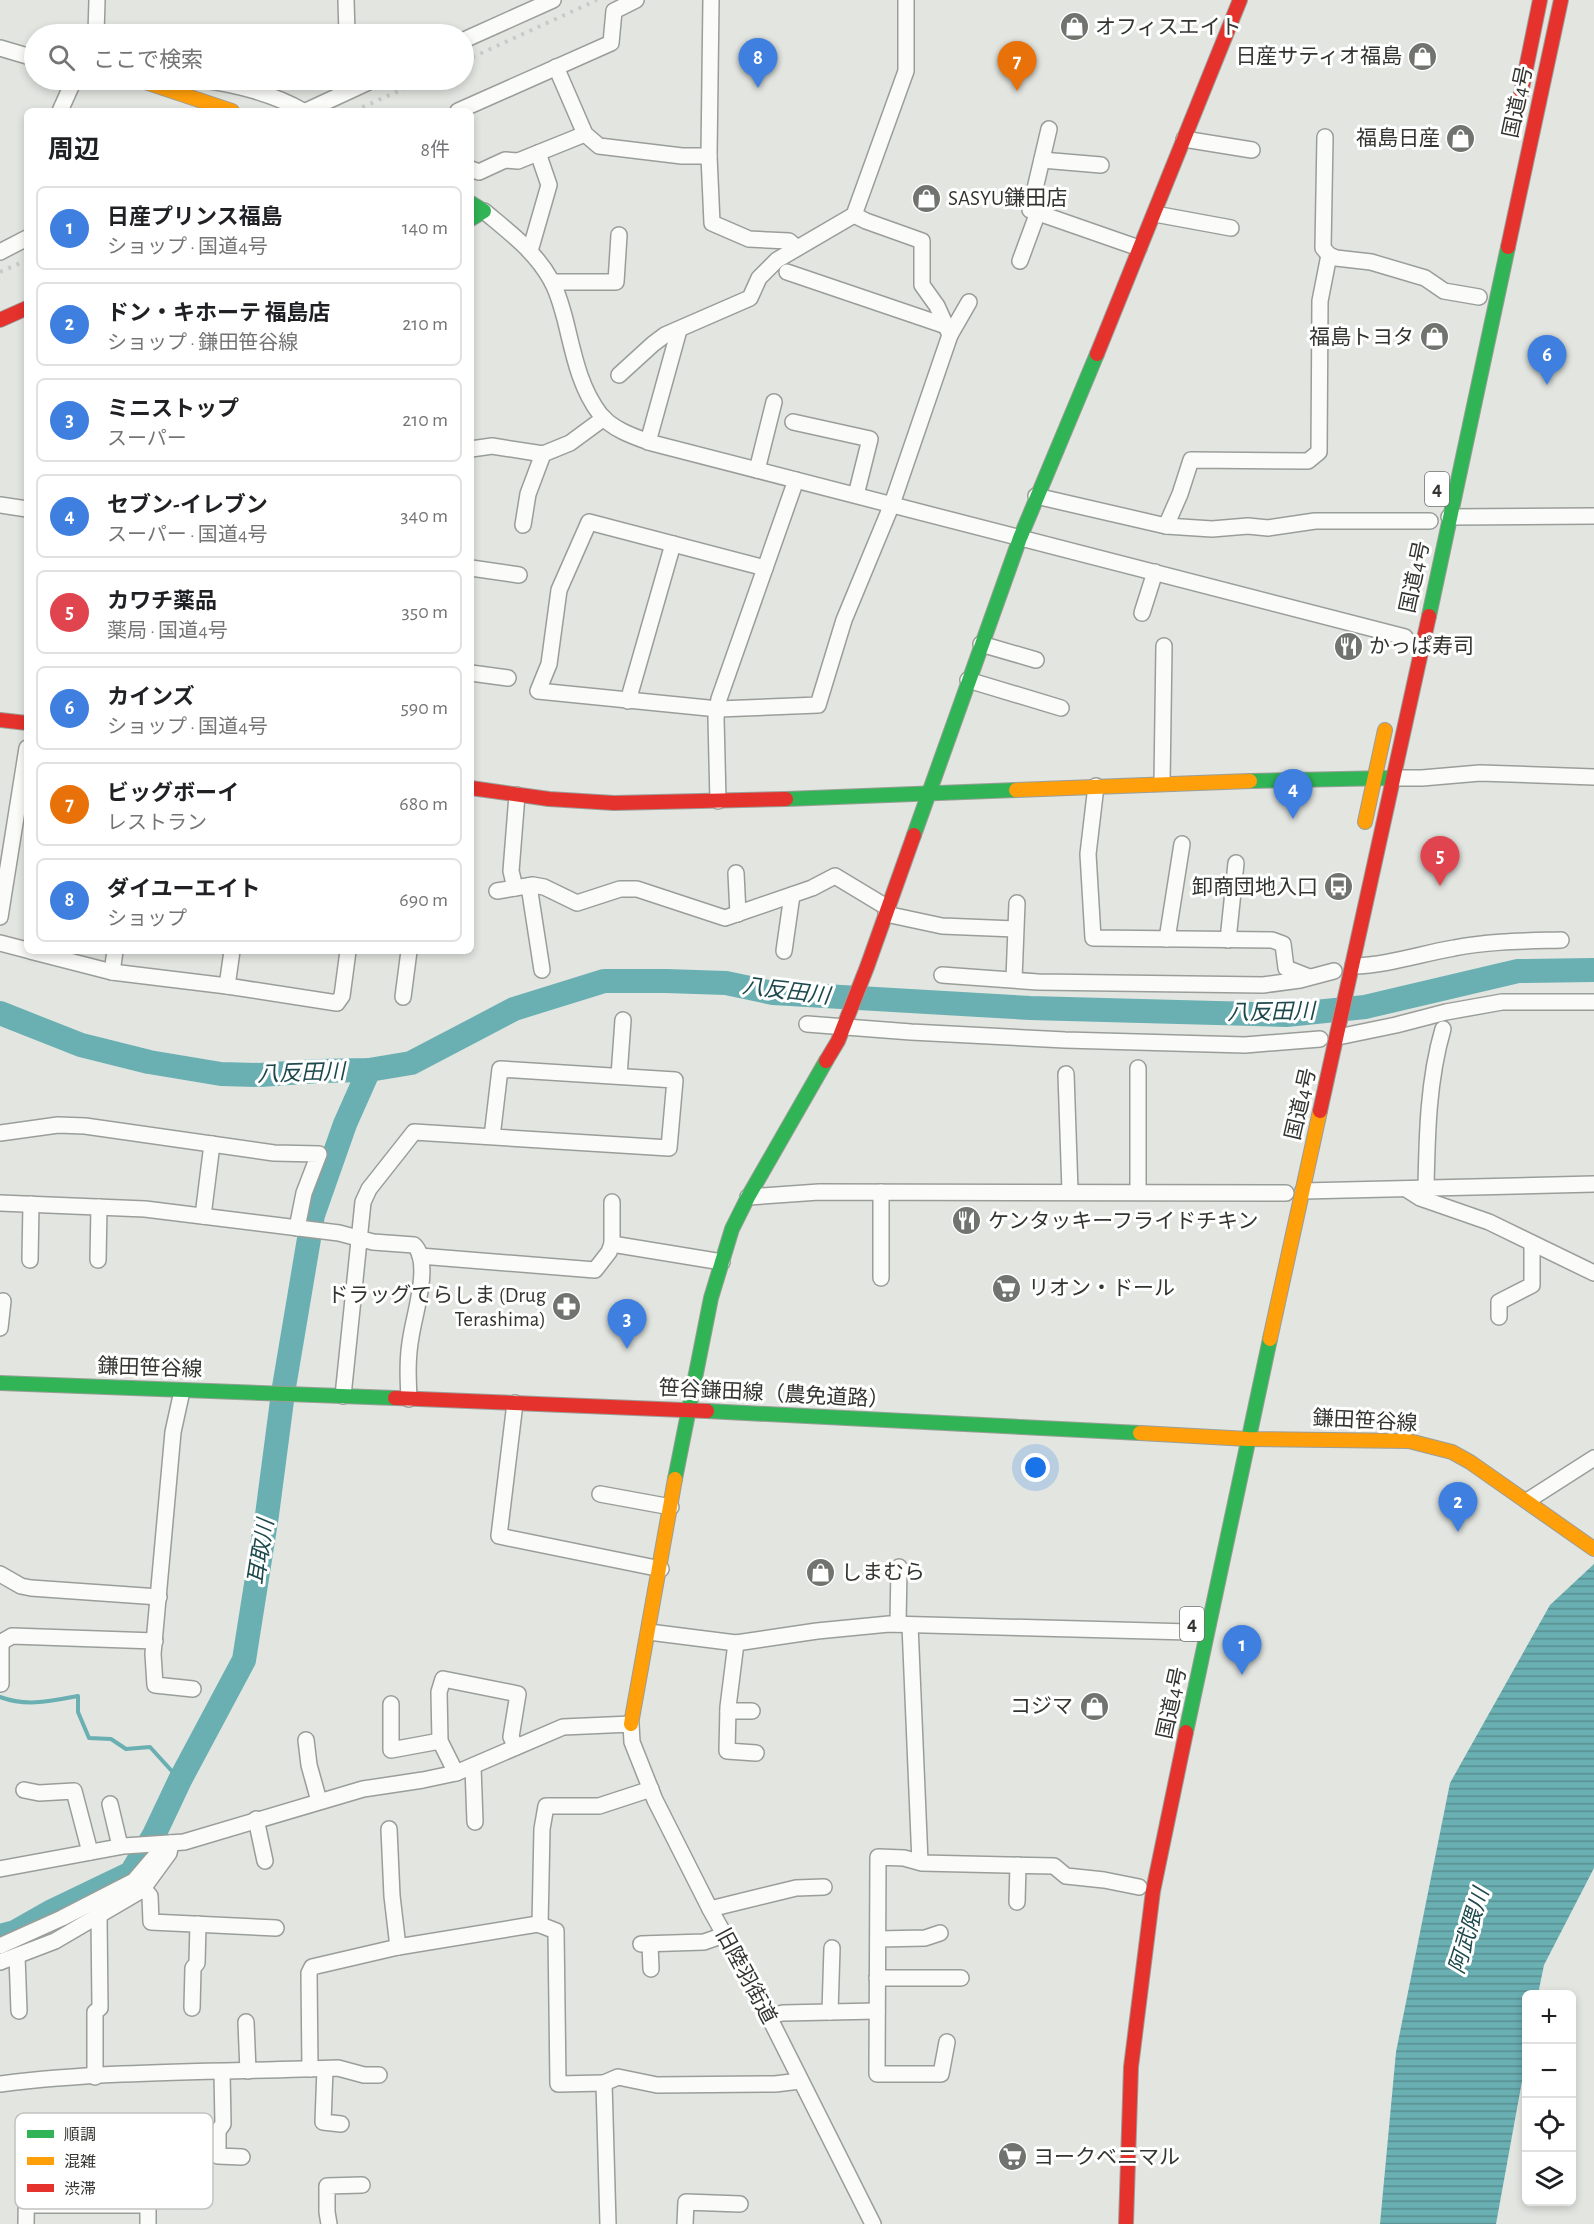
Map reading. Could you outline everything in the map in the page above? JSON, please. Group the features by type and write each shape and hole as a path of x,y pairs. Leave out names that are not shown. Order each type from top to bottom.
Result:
{"main road":[{"path":"632,1724 688,1410 711,1298 732,1229 838,1041 867,967 968,680 1036,496 1155,214 1239,0"},
{"name":"国道4号","path":"1516,114 1540,0"},
{"name":"国道4号","path":"1126,2224 1131,2067 1154,1891 1248,1439 1394,778 1561,0"},
{"path":"169,90 223,108"},
{"path":"1475,313 1480,291"},
{"path":"0,320 24,309"},
{"path":"1361,838 1388,713"},
{"path":"0,720 24,723"},
{"path":"474,788 549,799 614,803 1162,783 1394,778"},
{"name":"鎌田笹谷線","path":"0,1383 299,1394"},
{"name":"笹谷鎌田線（農免道路）","path":"299,1394 688,1410 1248,1439"},
{"name":"鎌田笹谷線","path":"1248,1439 1410,1441 1452,1452 1470,1462 1594,1549"}],"street":[{"path":"96,24 97,0"},
{"path":"346,0 347,24"},
{"path":"474,36 553,0"},
{"path":"465,108 610,43 614,11 636,0"},
{"path":"711,0 709,156 712,223 749,239 789,241 797,248"},
{"path":"619,375 665,335 750,298 759,278 777,260 854,215 906,71 906,0"},
{"path":"0,48 24,55"},
{"path":"556,67 585,134 599,146 682,156 709,156"},
{"path":"61,108 70,90"},
{"path":"245,90 287,102 299,108"},
{"path":"310,108 340,90"},
{"path":"1049,129 1030,210 1139,248"},
{"path":"474,170 479,172 505,160 518,161 585,134"},
{"path":"1325,137 1323,248 1329,255 1336,258 1371,262 1425,278 1444,291 1480,291"},
{"path":"1184,139 1252,150"},
{"path":"530,251 549,185 538,153"},
{"path":"1042,160 1101,165"},
{"path":"475,211 530,251 552,282 559,294 584,385 600,415 613,425 648,442 1405,636"},
{"path":"1020,261 1038,212"},
{"path":"1155,214 1231,228"},
{"path":"854,215 922,241 921,285 937,306 948,331"},
{"path":"552,282 616,282 619,235"},
{"path":"0,252 24,240"},
{"path":"1166,526 1191,460 1308,461 1319,452 1320,301 1329,255"},
{"path":"787,272 948,331"},
{"path":"765,568 589,522 559,590 549,664 538,692 718,709 818,705 844,621 892,504 948,331 969,302"},
{"path":"648,442 679,330"},
{"path":"757,470 774,402"},
{"path":"474,449 492,446 543,454 570,443 604,418"},
{"path":"793,422 870,439 856,495"},
{"path":"523,525 528,494 543,454"},
{"path":"718,801 718,709 796,480"},
{"path":"1036,496 1166,526 1212,529 1248,526 1268,528 1315,521 1430,521"},
{"path":"0,505 24,509"},
{"path":"1449,517 1594,516"},
{"path":"628,701 673,544"},
{"path":"474,568 519,575"},
{"path":"1142,613 1155,573"},
{"path":"981,644 1036,660"},
{"path":"1162,783 1164,646"},
{"path":"474,673 508,678"},
{"path":"968,680 1061,708"},
{"path":"0,917 24,767"},
{"path":"1394,778 1422,778 1480,772 1594,777"},
{"path":"1096,786 1088,854 1093,938 1272,940 1283,944 1286,968 1309,977"},
{"path":"517,795 511,872 522,887 542,970"},
{"path":"1167,939 1182,844"},
{"path":"1228,940 1236,863"},
{"path":"736,873 738,914"},
{"path":"497,891 522,887 544,888 577,903 620,889 637,889 725,918 812,888 835,876 887,911 942,926 1015,929"},
{"path":"784,951 792,895"},
{"path":"1014,979 1017,903"},
{"path":"1352,971 1453,948 1497,941 1561,940"},
{"path":"0,943 24,950"},
{"path":"41,954 112,972 227,986 337,1003 342,996 348,954"},
{"path":"112,972 115,954"},
{"path":"227,986 232,954"},
{"path":"403,998 409,954"},
{"path":"942,975 1038,982 1263,985 1333,974"},
{"path":"1338,1033 1396,1025 1446,1012 1502,1002 1594,1002"},
{"path":"619,1076 622,1020"},
{"path":"807,1024 844,1024 1065,1040 1245,1045 1321,1036"},
{"path":"1426,1188 1428,1126 1443,1029"},
{"path":"1138,1068 1138,1192"},
{"path":"343,1396 363,1202 369,1189 414,1132 492,1137 669,1148 675,1080 500,1069 492,1137"},
{"path":"1066,1074 1070,1191"},
{"path":"0,1133 58,1125 85,1126 273,1153 319,1154 304,1193 300,1228"},
{"path":"203,1216 212,1144"},
{"path":"1303,1191 1594,1184"},
{"path":"1406,1189 1420,1198 1489,1222 1594,1273"},
{"path":"748,1197 819,1192 1286,1193"},
{"path":"881,1192 881,1278"},
{"path":"420,1256 595,1270 609,1252 612,1244 612,1202"},
{"path":"0,1203 99,1207 203,1216 320,1231 373,1242 414,1245 418,1248 420,1256 420,1298 407,1368 409,1399"},
{"path":"30,1260 31,1204"},
{"path":"98,1260 99,1207"},
{"path":"612,1244 722,1262"},
{"path":"1499,1317 1499,1302 1532,1285 1532,1244"},
{"path":"0,1328 3,1301"},
{"path":"182,1391 173,1432 155,1641 155,1685 193,1689"},
{"path":"515,1403 499,1536 661,1569"},
{"path":"1531,1504 1594,1458"},
{"path":"600,1494 671,1507"},
{"path":"899,1567 920,1863"},
{"path":"0,1574 21,1586 31,1588 159,1598"},
{"path":"649,1632 736,1643 817,1631 904,1625 1190,1632"},
{"path":"1,1684 1,1643 12,1636 155,1641"},
{"path":"736,1643 728,1711 727,1751 756,1753"},
{"path":"456,1773 440,1741 439,1692 443,1679 518,1694 511,1737 516,1747"},
{"path":"391,1704 391,1750 440,1741"},
{"path":"728,1711 752,1711"},
{"path":"0,1869 122,1846 184,1842 363,1789 456,1773 563,1727 632,1724"},
{"name":"旧陸羽街道","path":"632,1724 632,1742 651,1789 710,1909 768,2016 873,2224"},
{"path":"306,1740 309,1765 319,1801"},
{"path":"472,1767 475,1822"},
{"path":"540,1925 542,1829 546,1806 599,1806 651,1789"},
{"path":"24,1790 39,1793 74,1791 90,1852"},
{"path":"110,1804 122,1846"},
{"path":"256,1819 265,1861"},
{"path":"389,1829 392,1896 399,1947"},
{"path":"0,1962 55,1941 99,1917 143,1888 170,1852 164,1844"},
{"path":"0,1946 62,1918 134,1881 164,1844"},
{"path":"947,2042 941,2074 877,2074 878,1857 904,1857 920,1863 1054,1866 1066,1876 1139,1887"},
{"path":"1017,1902 1018,1865"},
{"path":"710,1909 796,1888 824,1887"},
{"path":"143,1888 150,1896 151,1922 276,1928"},
{"path":"94,2077 95,2012 100,2008 99,1917"},
{"path":"192,2008 193,1968 197,1963 198,1924"},
{"path":"341,2124 323,2122 309,1973 312,1967 399,1947 540,1925 556,1930 558,2084 604,2083 618,2077 657,2085 775,2084 800,2081"},
{"path":"878,1939 925,1938 940,1933"},
{"path":"651,1969 645,1944 704,1942 724,1935"},
{"path":"830,2012 832,1948"},
{"path":"17,1956 19,2011"},
{"path":"877,1978 961,1978"},
{"path":"768,2016 783,2013 877,2011"},
{"path":"246,2022 248,2071"},
{"path":"0,2084 94,2077 338,2068 364,2075 379,2075"},
{"path":"222,2072 223,2124 218,2131 218,2156 242,2157"},
{"path":"604,2083 608,2224"},
{"path":"329,2224 327,2186 362,2185"},
{"path":"685,2224 686,2202 740,2204"}],"water":[{"name":"阿武隈川","path":"1594,1564 1594,1868 1544,1965 1539,1990 1522,1990 1522,2081 1496,2224 1380,2224 1396,2052 1450,1783 1550,1605"}],"waterway":[{"name":"八反田川","path":"0,1013 81,1045 149,1062 221,1074 260,1075 369,1070 411,1063 514,1009 604,981 726,983 773,993 1030,1008 1286,1015 1365,1007 1518,971 1594,970"},
{"name":"耳取川","path":"0,1936 15,1932 52,1911 131,1873 154,1835 180,1780 244,1660 267,1515 283,1393 313,1215 345,1124 369,1070"},
{"path":"0,1697 29,1702 78,1696 78,1712 89,1738 111,1739 126,1749 150,1747 180,1780"}],"railway":[{"path":"474,56 597,0"},
{"path":"361,108 401,90"},
{"path":"0,272 24,261"}],"traffic: fast":[{"path":"474,205 484,211 474,217"},
{"path":"1429,616 1508,247"},
{"path":"914,835 1020,538 1097,354"},
{"path":"1250,781 1389,778"},
{"path":"786,799 1016,790"},
{"path":"675,1479 711,1298 732,1229 826,1061"},
{"path":"1186,1732 1270,1339"},
{"path":"0,1383 395,1398"},
{"path":"707,1411 1140,1433"}],"traffic: slow":[{"path":"169,90 223,108"},
{"path":"1365,822 1385,730"},
{"path":"1016,790 1250,781"},
{"path":"1270,1339 1320,1111"},
{"path":"1140,1433 1248,1439 1409,1441 1452,1452 1470,1462 1594,1549"},
{"path":"631,1724 675,1479"}],"traffic: jam":[{"path":"1097,354 1240,0"},
{"path":"1520,98 1540,0"},
{"path":"1508,247 1561,0"},
{"path":"0,320 24,309"},
{"path":"1320,1111 1429,616"},
{"path":"0,720 24,723"},
{"path":"474,788 549,799 614,803 786,799"},
{"path":"826,1061 838,1041 867,967 914,835"},
{"path":"395,1398 707,1411"},
{"path":"1126,2224 1131,2067 1153,1891 1186,1732"}],"place":[{"name":"オフィスエイト","path":"1074,27"},
{"name":"日産サティオ福島","path":"1423,56"},
{"name":"ダイユーエイト","path":"758,88"},
{"name":"ビッグボーイ","path":"1017,91"},
{"name":"福島日産","path":"1461,138"},
{"name":"SASYU鎌田店","path":"927,198"},
{"name":"福島トヨタ","path":"1435,337"},
{"name":"カインズ","path":"1547,385"},
{"name":"かっぱ寿司","path":"1348,646"},
{"name":"セブン-イレブン","path":"1293,819"},
{"name":"カワチ薬品","path":"1440,886"},
{"name":"卸商団地入口","path":"1339,887"},
{"name":"ケンタッキーフライドチキン","path":"967,1221"},
{"name":"リオン・ドール","path":"1007,1288"},
{"name":"ドラッグてらしま (Drug Terashima)","path":"567,1307"},
{"name":"ミニストップ","path":"627,1349"},
{"name":"ドン・キホーテ 福島店","path":"1458,1532"},
{"name":"しまむら","path":"820,1572"},
{"name":"日産プリンス福島","path":"1242,1675"},
{"name":"コジマ","path":"1094,1706"},
{"name":"ヨークベニマル","path":"1012,2157"}]}
